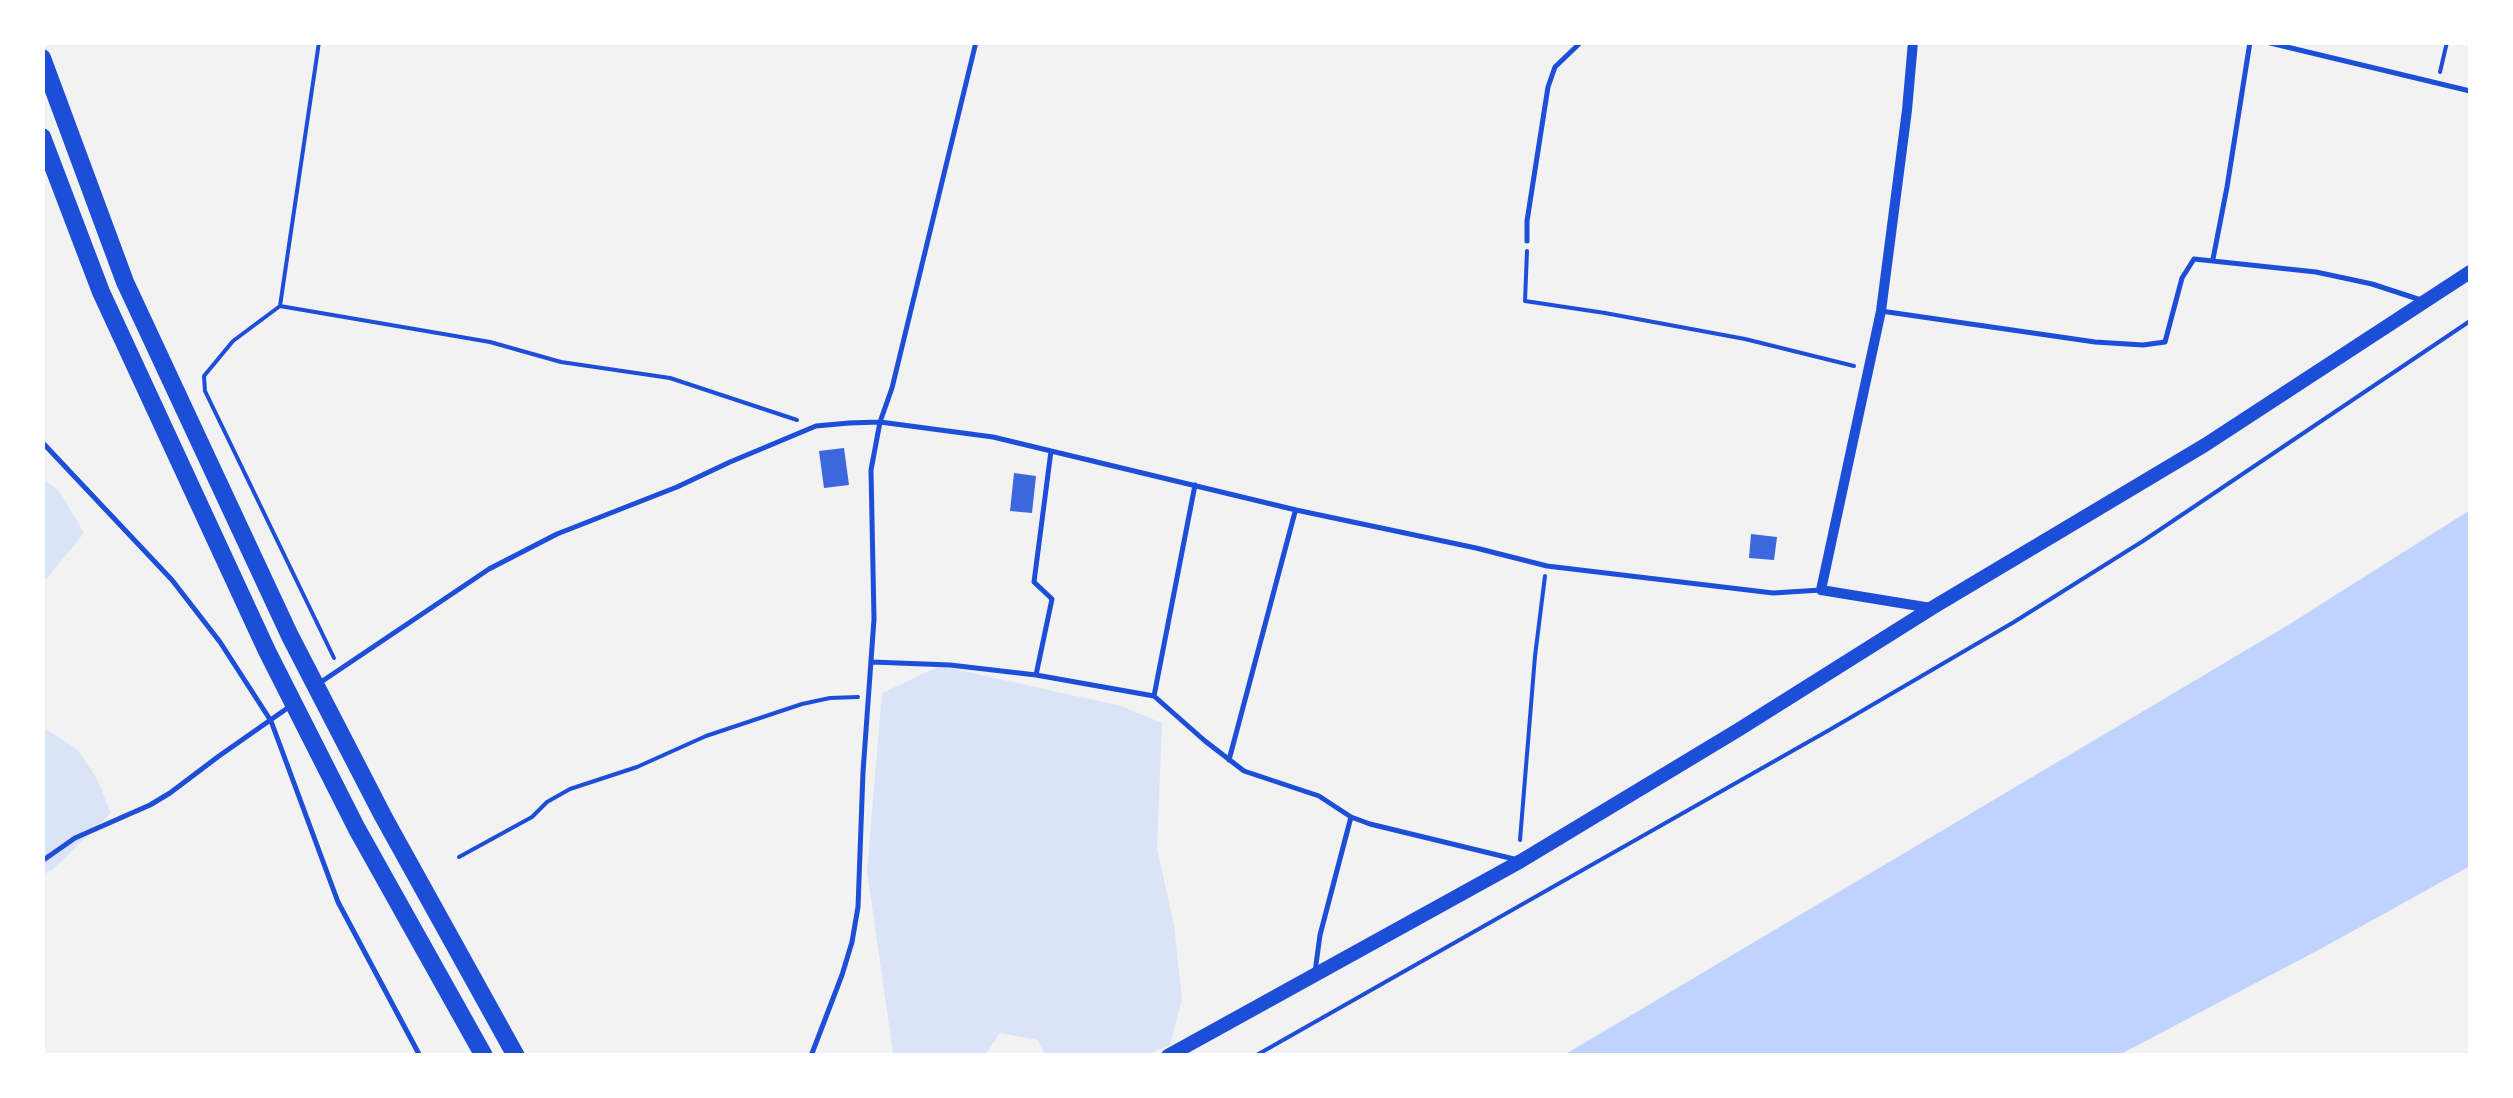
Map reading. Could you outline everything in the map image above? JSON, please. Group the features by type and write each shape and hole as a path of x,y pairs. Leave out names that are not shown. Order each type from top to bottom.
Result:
{"highway":[{"path":"42,58 125,282 290,636 392,833 516,1056"},
{"path":"42,138 101,292 258,633 357,829 484,1056"}],"street":[{"path":"1913,42 1882,312 1821,590 1932,608"},
{"path":"1168,1056 1519,860 1738,730 1932,608 2205,445 2470,272"}],"lane":[{"path":"811,1056 842,976 858,907 872,662 871,470 976,42"},
{"path":"1527,242 1548,87 1555,67 1581,42"},
{"path":"2212,259 2250,42"},
{"path":"2266,42 2470,91"},
{"path":"1882,312 2095,342 2165,342 2182,278 2194,259 2316,272 2372,284 2427,302"},
{"path":"42,861 74,838 170,794 339,669 489,569 540,543 816,426 880,422 993,436 1547,566 1773,593 1821,590"},
{"path":"42,442 172,580 220,642 271,721 338,902 420,1056"},
{"path":"1036,675 1052,599 1034,582 1051,451"},
{"path":"1154,696 1195,485"},
{"path":"1228,760 1296,510"},
{"path":"872,662 950,665 1036,675 1154,696 1244,770 1319,796 1370,824 1519,860"},
{"path":"1314,975 1320,935 1351,816"}],"path":[{"path":"320,42 280,306 233,341 204,376 206,391 339,669"},
{"path":"2437,84 2448,42"},
{"path":"1527,242 1525,301 1745,339 1868,369"},
{"path":"280,306 490,342 561,362 670,378 816,426"},
{"path":"1255,1056 2014,622 2144,541 2470,322"},
{"path":"1519,860 1535,656 1547,566"},
{"path":"458,857 532,817 547,802 570,789 802,704 870,696"}],"shaded area":[{"path":"43,478 60,492 84,533 43,583"},
{"path":"940,666 1121,706 1162,723 1157,848 1174,925 1182,999 1170,1045 1146,1055 1045,1055 1038,1040 1000,1033 985,1055 893,1053 867,871 882,693"},
{"path":"42,726 78,750 97,779 111,813 51,871 43,874"}],"water":[{"path":"2470,510 2470,866 2119,1055 1564,1055 2285,627"}],"building":[{"path":"844,448 849,485 824,488 819,451"},
{"path":"1014,473 1036,476 1032,513 1010,511"},
{"path":"1751,534 1777,537 1774,560 1749,558"}]}
